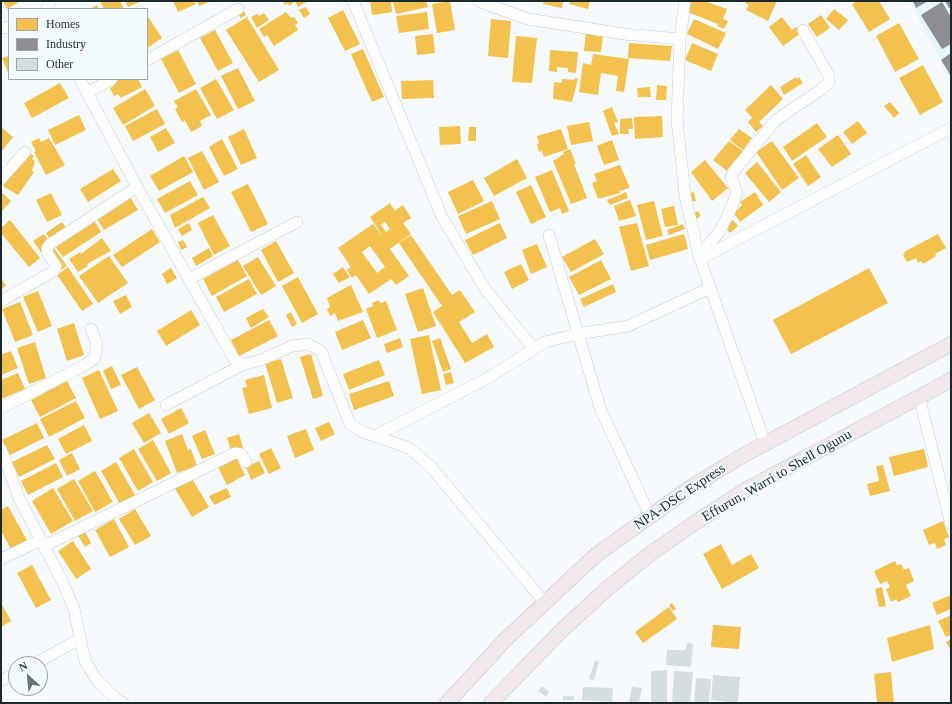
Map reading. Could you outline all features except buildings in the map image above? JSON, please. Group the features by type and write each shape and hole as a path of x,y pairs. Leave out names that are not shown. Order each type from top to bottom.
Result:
{"main road":[{"name":"NPA-DSC Express","path":"447,703 506,639 596,555 650,516 691,487 765,443 951,344"},
{"name":"Effurun, Warri to Shell Ogunu","path":"491,703 562,629 608,588 650,554 698,520 747,489 951,380"}],"street":[{"path":"353,1 442,217 486,289 534,349"},
{"path":"478,1 528,19 624,34 680,39"},
{"path":"685,1 680,39 677,120 685,195 699,258 765,443"},
{"path":"148,59 238,9"},
{"path":"699,258 720,231 737,193 731,177 732,172 776,120 822,89 829,82 829,76 803,30"},
{"path":"80,80 137,187 189,280 234,359 242,364"},
{"path":"87,93 110,80"},
{"path":"699,258 951,128"},
{"path":"1,180 24,152"},
{"path":"1,301 54,271 56,266 48,254 47,248 50,244 137,187"},
{"path":"189,280 297,222"},
{"path":"548,235 600,408 650,516"},
{"path":"375,436 488,378 545,342 578,334 628,326 710,288"},
{"path":"1,408 85,365 95,358 97,344 91,329"},
{"path":"166,405 242,364 261,360 292,346 308,344 321,352 350,424 362,432 409,448 431,467 545,603"},
{"path":"919,397 951,524"},
{"path":"1,449 19,498 43,543 74,609 85,661 96,679 114,697 123,703"},
{"path":"1,559 43,543 235,452 241,454 246,462"},
{"path":"48,656 80,639"}],"shaded area":[{"path":"909,1 951,1 951,81"}]}
